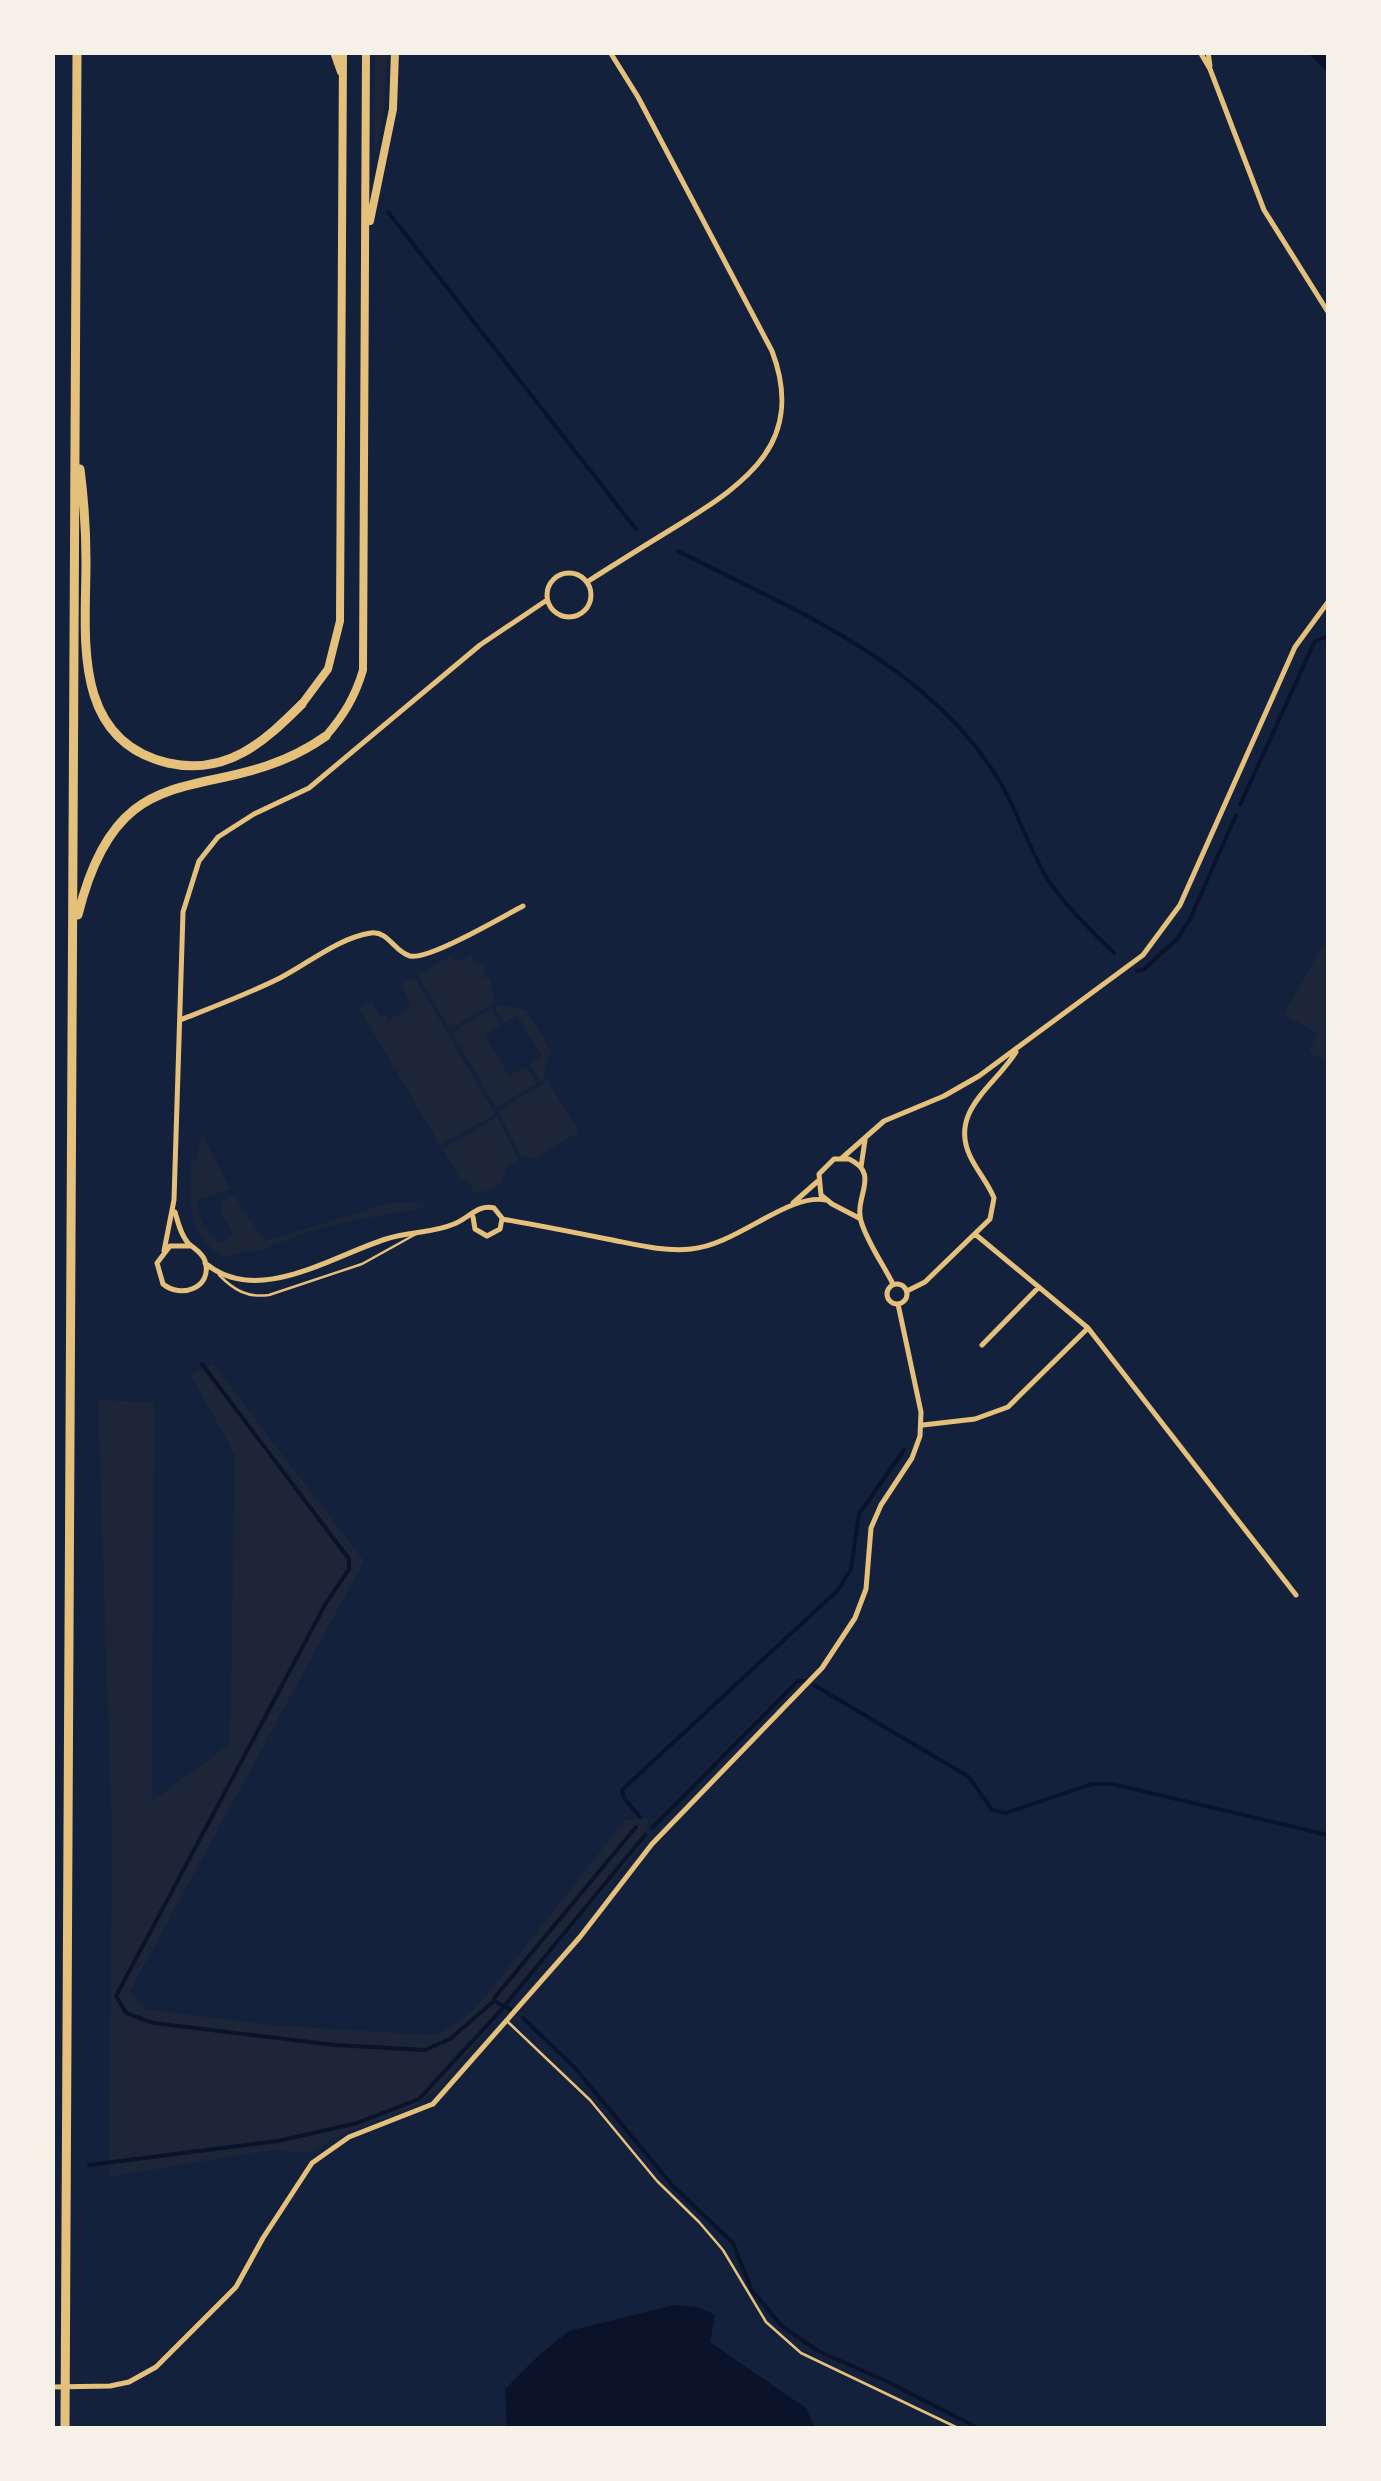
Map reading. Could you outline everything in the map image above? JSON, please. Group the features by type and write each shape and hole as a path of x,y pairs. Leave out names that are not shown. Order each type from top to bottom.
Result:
{"highway":[{"path":"65,2428 76,52"},
{"path":"75,397 86,535 86,666 93,695 107,722 126,742 148,756 171,764 208,766 252,750 302,704"},
{"path":"74,932 90,870 118,821 158,794 284,760 326,736"}],"main road":[{"path":"334,52 342,82"},
{"path":"302,704 318,686 330,663 340,614 343,52"},
{"path":"326,736 351,703 363,670 366,52"},
{"path":"366,240 393,109 395,52"}],"street":[{"path":"587,582 750,476 775,437 782,408 782,388 772,351 638,97 610,52"},
{"path":"1200,52 1264,210 1328,312"},
{"path":"1208,52 1210,69"},
{"path":"574,573 587,582 590,601 576,616 558,614 547,600 548,585 560,574 574,573"},
{"path":"205,1263 204,1279 184,1293 163,1284 157,1271 174,1210 183,912 190,881 206,848 232,826 309,788 480,645 547,600"},
{"path":"502,1220 646,1246 691,1250 726,1240 791,1205 818,1181 828,1162 842,1158 884,1121 962,1087 1121,973 1144,954 1168,925 1202,858 1295,647 1328,602"},
{"path":"180,1020 278,979 324,952 370,934 382,935 406,955 417,956 450,944 523,906"},
{"path":"907,1291 925,1282 990,1219 995,1208 988,1184 969,1154 963,1123 1017,1049"},
{"path":"866,1138 861,1166 866,1184 860,1218 893,1284"},
{"path":"842,1158 861,1166"},
{"path":"818,1181 826,1200"},
{"path":"839,1206 852,1204 862,1196"},
{"path":"791,1205 826,1200 860,1218"},
{"path":"174,1210 184,1238 205,1263 218,1274 245,1280 274,1279 380,1241 453,1225 480,1208 490,1206 498,1211 500,1229 487,1236 475,1229 473,1215"},
{"path":"975,1234 1088,1328 1296,1595"},
{"path":"164,1250 177,1244 191,1246"},
{"path":"893,1284 902,1284 907,1291 906,1300 898,1304"},
{"path":"52,2387 110,2386 128,2382 156,2367 236,2287 312,2163 349,2136 432,2104 580,1937 652,1844 804,1689 842,1640 866,1589 875,1518 912,1458 921,1425 898,1304 888,1294 893,1284"},
{"path":"982,1344 1039,1287"},
{"path":"921,1425 993,1415 1020,1399 1088,1328"}],"lane":[{"path":"218,1274 238,1291 269,1295 362,1264 423,1231"},
{"path":"506,2020 590,2100 657,2181 724,2250 766,2322 782,2339 801,2353 958,2428"}],"shaded area":[{"path":"375,53 387,53 384,110 374,158"},
{"path":"1328,935 1328,1063 1308,1052 1318,1033 1284,1015"},
{"path":"471,955 478,967 483,964 486,969 483,976 490,979 495,1002 450,1029 418,975 451,956 456,962"},
{"path":"410,978 416,980 495,1114 440,1145 359,1008 376,999 372,1003 380,1017 385,1015 388,1021 411,1006 402,985 398,986"},
{"path":"495,1007 526,1010 551,1051 546,1078 540,1082 530,1064 542,1056 517,1015 504,1023"},
{"path":"491,1009 501,1025 484,1035 509,1076 526,1066 537,1084 496,1107 452,1033"},
{"path":"548,1081 579,1132 533,1159 521,1156 498,1111"},
{"path":"497,1117 519,1160 506,1167 496,1187 475,1193 468,1182 461,1180 443,1149"},
{"path":"201,1137 230,1189 197,1201 203,1225 220,1243 234,1235 220,1211 223,1201 233,1194 263,1238 269,1240 390,1203 422,1202 425,1208 354,1220 310,1231 252,1253 250,1250 224,1257 202,1237 192,1215 191,1160 197,1160"},
{"path":"213,1364 364,1561 130,1991 145,2009 270,2025 438,2033 464,2018 485,1997 625,1820 649,1819 642,1845 439,2088 409,2109 347,2132 310,2153 271,2150 109,2177 112,1831 98,1400 154,1402 152,1801 230,1744 235,1455 191,1375"},
{"path":"674,2305 699,2307 715,2315 710,2342 806,2408 815,2428 507,2428 505,2389 569,2331"}],"waterway":[{"path":"1315,52 1328,64"},
{"path":"388,212 636,529"},
{"path":"678,551 854,643 933,701 997,777 1050,883 1114,953"},
{"path":"1240,805 1315,641 1328,636"},
{"path":"1137,971 1178,938 1236,815"},
{"path":"202,1364 349,1559 349,1569 326,1603 116,1996 126,2013 153,2023 335,2045 425,2050 450,2039 494,2001"},
{"path":"640,1817 622,1790 838,1590 851,1569 859,1514 904,1450"},
{"path":"652,1828 798,1681 805,1681"},
{"path":"814,1685 969,1777 992,1810 1006,1813 1092,1784 1113,1784 1328,1835"},
{"path":"510,2009 494,2001 495,1997 636,1827"},
{"path":"89,2165 278,2141 357,2123 419,2099 502,2009 645,1835"},
{"path":"523,2018 575,2068 672,2185 733,2243 752,2291 783,2327 818,2351 978,2428"}]}
